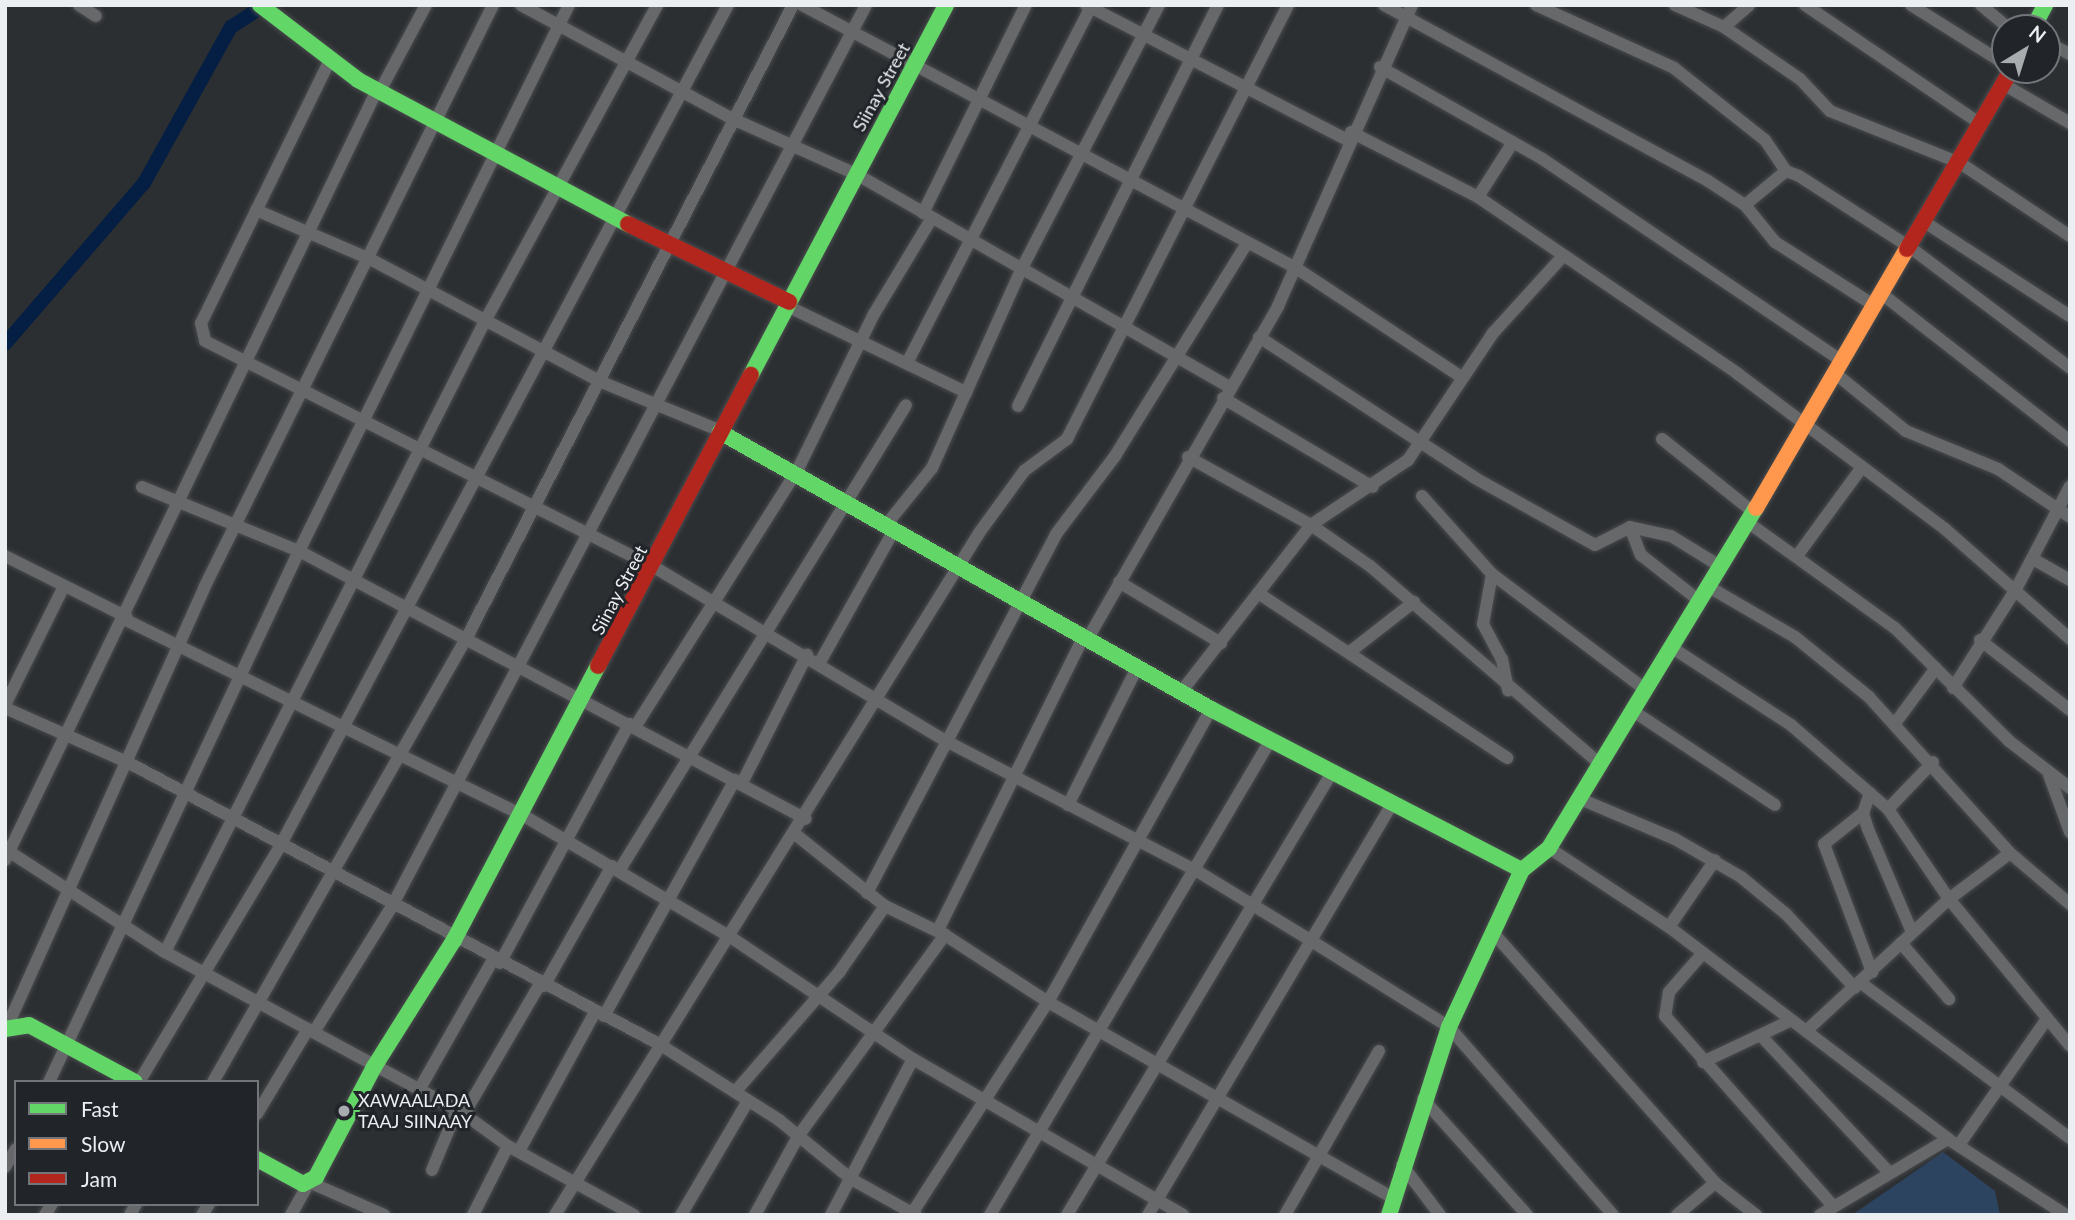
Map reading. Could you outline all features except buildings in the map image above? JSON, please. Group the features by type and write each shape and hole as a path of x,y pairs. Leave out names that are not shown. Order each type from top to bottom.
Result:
{"street":[{"path":"79,5 96,16"},
{"path":"260,5 329,62 492,154 721,273 966,392"},
{"path":"426,5 378,91 312,233 245,364 70,737 7,854 164,952 461,1112 514,1149 634,1215"},
{"path":"133,1080 29,1026 8,1020 128,763 178,646 370,259 433,120 493,5"},
{"path":"521,5 735,120 856,174 1069,298 1179,358 1226,392 1373,487"},
{"path":"50,1080 124,928 299,551 366,421 492,154 569,5"},
{"path":"164,952 209,874 228,820 422,451 485,321 628,64 657,5"},
{"path":"138,1080 206,975 280,846 611,217 728,5"},
{"path":"214,1080 397,754 467,638 529,507 599,381 666,245 735,120 793,5"},
{"path":"802,5 917,64 1183,211 1296,268 1461,377"},
{"path":"259,1111 392,906 452,783 519,668 587,534 660,406 721,273 793,147 855,31 866,5"},
{"name":"Siinay Street","path":"309,1182 374,1067 454,940 519,813 654,567 721,431 946,5"},
{"path":"419,1090 632,726 711,600 797,471 927,216 978,99 1026,5"},
{"path":"820,662 890,527 932,468 1021,270 1159,5"},
{"path":"1018,406 1126,179 1218,5"},
{"path":"555,1215 659,1044 806,819 1009,488 1067,439 1126,330 1288,5"},
{"path":"1384,5 1507,68 1580,117 1745,205 1775,242 1878,300 2070,441"},
{"path":"755,1215 799,1135 942,932 1085,639 1296,268 1349,136 1412,5"},
{"path":"1536,5 1674,68 1765,141 1786,171 1911,247 2070,368"},
{"path":"1675,5 1724,27 1800,79 1830,111 1960,163 2070,236"},
{"path":"1724,27 1748,5"},
{"path":"1805,5 1981,124"},
{"path":"1911,5 1991,55"},
{"path":"907,363 974,243 1089,6 1246,91 1478,197 1804,425 2016,589 2070,639"},
{"path":"329,62 200,332 245,364 366,421 472,479 654,567 820,662 946,741 1197,871 1310,940 1449,1027 1613,1215"},
{"path":"1380,67 1513,142 1670,240 1839,368 1906,431 1998,469 2070,517"},
{"path":"1389,1215 1423,1099 1449,1027 1496,936 1522,870 1549,848 1599,763 1674,649 1749,516 1926,223 2003,84"},
{"path":"2017,84 2070,123"},
{"path":"1478,197 1513,142"},
{"path":"1745,205 1786,171"},
{"path":"256,210 370,259 599,381 721,431 797,471 1018,601 1211,709 1391,806 1522,870"},
{"path":"1926,223 2070,316"},
{"path":"867,893 1018,601 1179,358 1247,243"},
{"path":"1181,692 1311,525 1373,487 1408,460 1461,377 1563,256"},
{"path":"1259,337 1421,440 1595,545 1630,527 1671,536 1720,566"},
{"path":"432,1170 461,1112 615,869 843,499 906,405"},
{"path":"1662,439 1797,556 1865,604 2049,775 2070,788"},
{"path":"1188,457 1311,525 1414,602 1508,690 1599,763"},
{"path":"1797,556 1860,470"},
{"path":"1953,688 1980,640 2016,589 2033,559 2055,508 2070,486"},
{"path":"142,487 299,551 355,577 519,668 806,819"},
{"path":"1422,496 1492,574 1646,690"},
{"path":"1630,527 1641,555 1704,594 1795,636 1896,722 2010,853 2070,904"},
{"path":"5,556 241,678 452,783 519,813 729,936 913,1059 1043,1130 1183,1215"},
{"path":"2033,559 2070,580"},
{"path":"1492,574 1483,624 1502,659 1508,690"},
{"path":"1119,582 1221,643"},
{"path":"64,586 5,706 128,763 228,820 454,940 659,1044 799,1135 851,1179 913,1214 984,1098 1048,1002 1211,709"},
{"path":"1258,593 1351,650 1507,758"},
{"path":"1351,650 1414,602"},
{"path":"1980,640 2070,710"},
{"path":"1674,649 1791,724 1888,809 1949,899 2070,1046"},
{"path":"473,1215 599,1014 739,782 807,655"},
{"path":"1068,805 1137,668"},
{"path":"1896,722 1936,668"},
{"path":"1633,711 1775,805"},
{"path":"990,1215 1103,1031 1270,741"},
{"path":"1888,809 1933,762"},
{"path":"1068,1215 1256,907 1331,774"},
{"path":"2049,775 2070,832"},
{"path":"1870,793 1863,813 1824,844 1872,972"},
{"path":"1578,797 1715,860 1786,914 1858,986 2070,1138"},
{"path":"1148,1215 1391,806"},
{"path":"1863,813 1912,932"},
{"path":"795,834 885,906 942,932 1048,1002 1161,1064 1319,1161 1393,1198"},
{"path":"1549,848 1670,927 1955,1141 2066,1215"},
{"path":"1806,1031 1858,986 1949,899 2010,853"},
{"path":"1670,927 1715,860"},
{"path":"735,1092 818,997 885,906"},
{"path":"1496,936 1715,1182 1756,1215"},
{"path":"1901,943 1949,999"},
{"path":"1703,953 1663,1006 1703,1062 1832,1205"},
{"path":"1703,1062 1763,1038 1792,1020"},
{"path":"1820,1215 1888,1171 1955,1141 2046,1020"},
{"path":"1763,1038 1888,1171"},
{"path":"1285,1215 1319,1161 1379,1051"},
{"path":"831,1215 913,1059"},
{"path":"1423,1099 1527,1215"},
{"path":"681,1215 748,1101"},
{"path":"259,1159 291,1180 309,1182 384,1215"},
{"path":"1402,1165 1440,1215"},
{"path":"292,1215 309,1182"},
{"path":"1677,1215 1715,1182"}],"shaded area":[{"path":"1943,1152 1995,1191 2000,1215 1852,1215"}],"waterway":[{"path":"5,344 144,183 231,27 265,5"}],"traffic: fast":[{"path":"260,5 358,80 628,224"},
{"path":"751,375 946,5"},
{"path":"2040,14 2045,5"},
{"path":"720,432 1211,709 1522,870"},
{"path":"1389,1215 1449,1027 1522,870 1549,848 1756,508"},
{"path":"259,1160 303,1184 316,1177 374,1067 454,940 598,666"},
{"path":"5,1029 29,1025 131,1080"}],"traffic: slow":[{"path":"1756,508 1907,249"}],"traffic: jam":[{"path":"1907,249 2003,84"},
{"path":"628,224 789,302"},
{"path":"598,666 751,375"}],"place":[{"name":"XAWAALADA TAAJ SIINAAY","path":"344,1111"}]}
